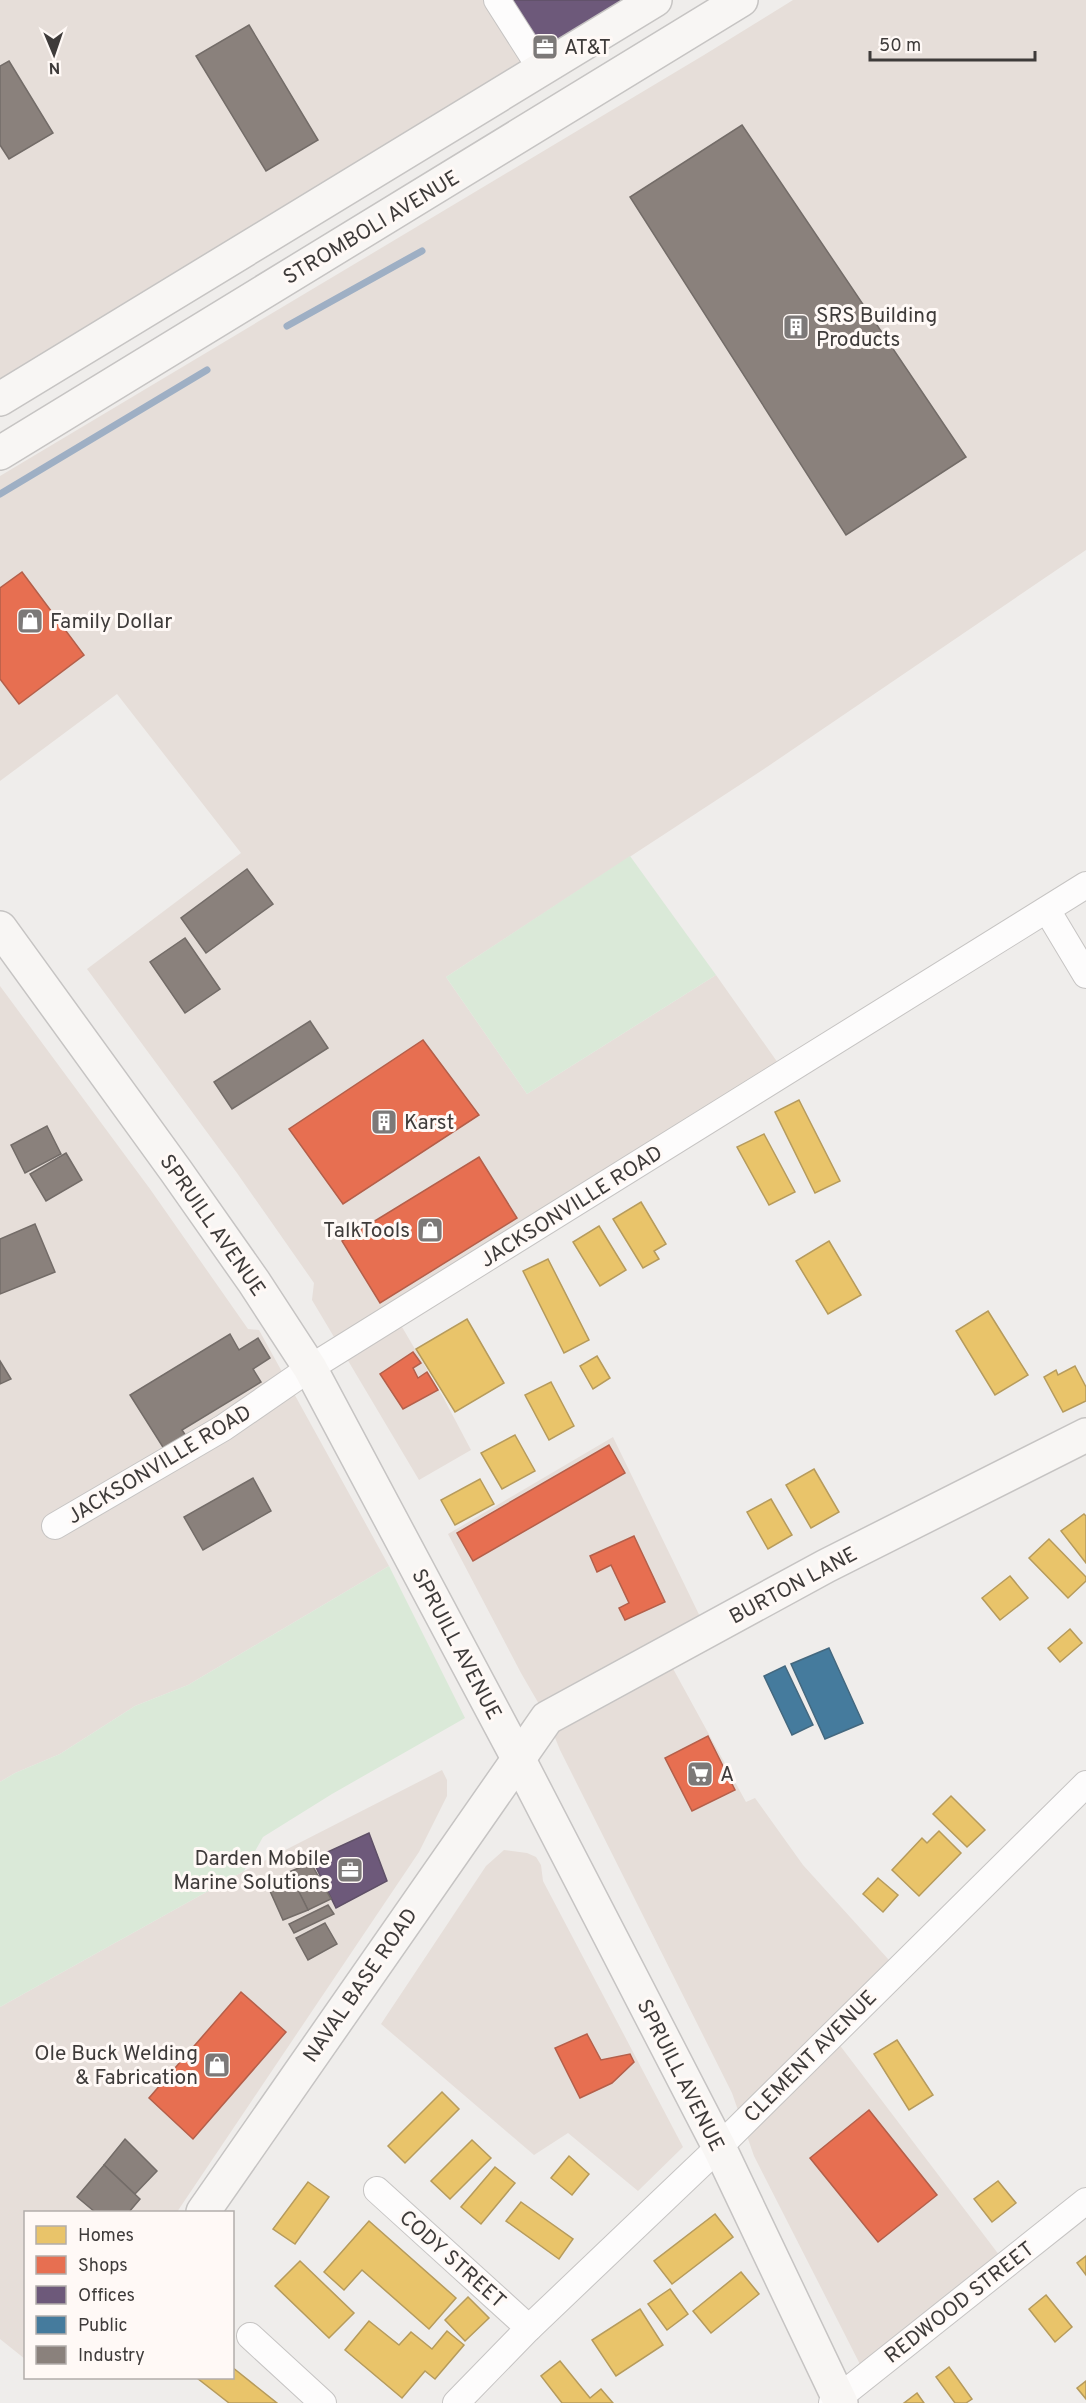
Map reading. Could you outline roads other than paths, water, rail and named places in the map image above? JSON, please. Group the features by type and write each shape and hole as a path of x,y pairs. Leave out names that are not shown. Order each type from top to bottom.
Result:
{"street":[{"path":"497,0 541,69"},
{"path":"0,399 655,0"},
{"name":"STROMBOLI AVENUE","path":"0,453 741,0"},
{"name":"JACKSONVILLE ROAD","path":"55,1526 223,1428 310,1368 1086,885"},
{"path":"1047,910 1086,975"},
{"name":"SPRUILL AVENUE","path":"0,928 176,1171 310,1368 518,1758 718,2147 837,2401"},
{"name":"BURTON LANE","path":"518,1758 547,1718 826,1566 1086,1435"},
{"name":"NAVAL BASE ROAD","path":"204,2211 518,1758"},
{"name":"CLEMENT AVENUE","path":"456,2403 529,2328 718,2147 1086,1784"},
{"name":"CODY STREET","path":"377,2190 529,2328"},
{"name":"REDWOOD STREET","path":"837,2401 1086,2201"},
{"path":"250,2336 324,2403"}],"waterway":[{"path":"287,326 422,251"},
{"path":"0,494 207,370"}],"place":[{"name":"AT&T","path":"545,47"},
{"name":"SRS Building Products","path":"796,327"},
{"name":"Family Dollar","path":"30,621"},
{"name":"Karst","path":"384,1122"},
{"name":"TalkTools","path":"430,1230"},
{"name":"A","path":"700,1774"},
{"name":"Darden Mobile Marine Solutions","path":"350,1870"},
{"name":"Ole Buck Welding & Fabrication","path":"217,2065"}]}
